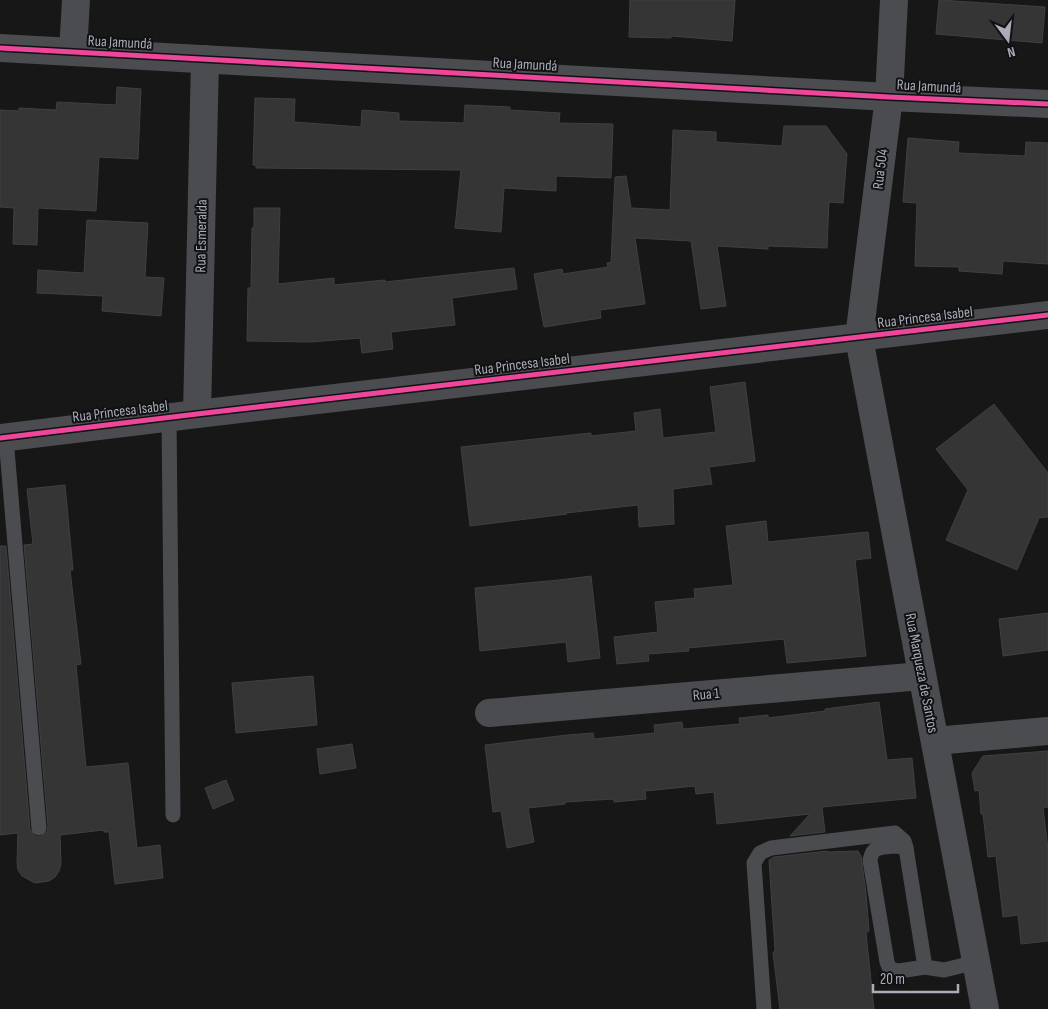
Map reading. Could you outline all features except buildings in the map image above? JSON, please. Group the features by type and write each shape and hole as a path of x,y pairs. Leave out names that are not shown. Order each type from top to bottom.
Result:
{"street":[{"path":"73,52 76,0"},
{"name":"Rua 504","path":"859,338 889,96 894,0"},
{"name":"Rua Jamundá","path":"0,48 1048,104"},
{"name":"Rua Esmeralda","path":"197,414 205,59"},
{"name":"Rua Princesa Isabel","path":"3,438 1048,315"},
{"name":"Rua Marqueza de Santos","path":"859,338 978,962 985,1009"},
{"name":"Rua 1","path":"490,713 922,676"},
{"path":"935,741 1048,731"}],"lane":[{"path":"169,417 173,815"},
{"path":"3,438 38,828"},
{"path":"764,1009 754,863 760,853 771,848 896,833 904,841 906,848 925,968"},
{"path":"855,839 870,860"},
{"path":"906,848 901,846 876,849 871,853 870,860 887,962 890,968 899,971 925,968 944,970 978,962"}],"cycle path":[{"path":"0,48 1048,104"},
{"path":"0,438 1048,315"}]}
